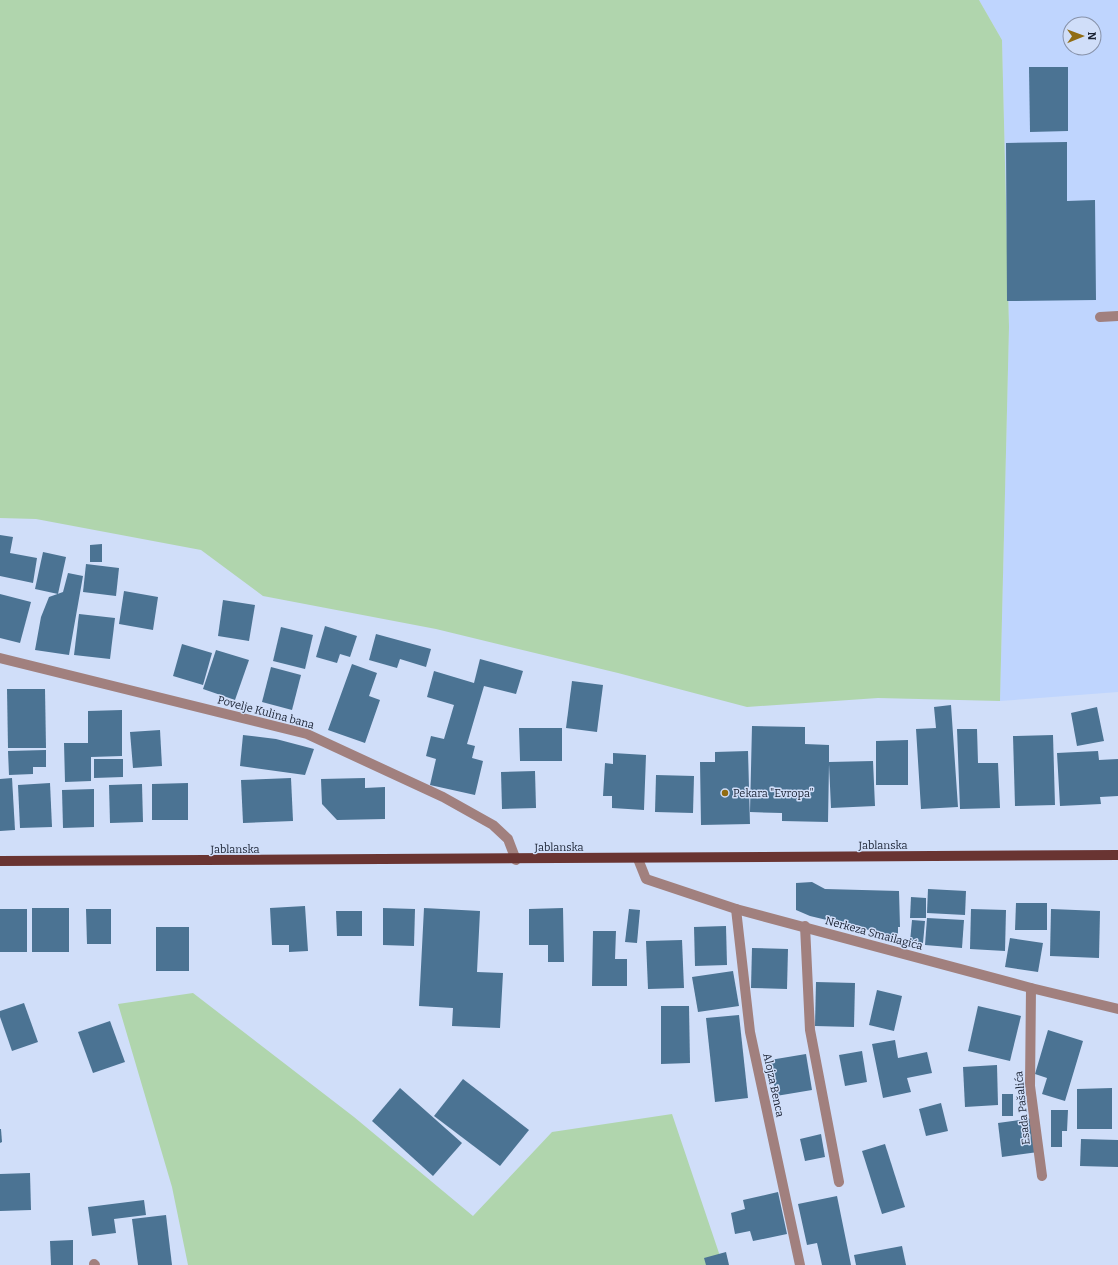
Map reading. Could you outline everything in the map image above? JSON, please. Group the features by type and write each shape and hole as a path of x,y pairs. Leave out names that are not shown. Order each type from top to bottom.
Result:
{"main road":[{"name":"Jablanska","path":"0,861 516,860 1118,855"}],"street":[{"path":"1100,317 1118,316"},
{"name":"Povelje Kulina bana","path":"0,658 307,734 443,797 493,825 508,839 516,860"},
{"name":"Nerkeza Smailagića","path":"638,859 646,879 736,909 805,926 1031,988 1118,1009"},
{"name":"Alojza Benca","path":"736,909 750,1032 800,1265"},
{"path":"805,926 810,1030 839,1182"},
{"name":"Esada Pašalića","path":"1031,988 1030,1086 1042,1176"}],"shaded area":[{"path":"979,0 1118,0 1118,692 1000,701 1009,327 1002,40"}],"green space":[{"path":"0,0 979,0 1002,40 1009,327 1000,701 878,698 747,707 618,673 436,629 263,596 201,550 36,519 0,518"},
{"path":"193,993 354,1117 473,1216 552,1132 672,1114 723,1265 188,1265 172,1187 118,1004"}],"building":[{"path":"1029,67 1068,67 1068,131 1030,132"},
{"path":"1067,142 1067,201 1095,200 1096,300 1007,301 1006,143"},
{"path":"0,535 13,537 10,553 37,558 33,583 0,576"},
{"path":"102,544 102,562 90,562 90,545"},
{"path":"43,552 66,557 58,594 35,589"},
{"path":"86,564 119,568 116,596 83,592"},
{"path":"68,573 83,576 69,655 35,650 41,617 49,597 63,592"},
{"path":"124,591 158,597 153,630 119,624"},
{"path":"0,594 31,602 20,643 0,638"},
{"path":"223,600 255,605 249,641 218,636"},
{"path":"79,614 115,618 110,659 74,655"},
{"path":"325,626 357,636 350,657 340,654 337,663 316,657"},
{"path":"281,627 313,635 305,669 273,661"},
{"path":"376,634 431,649 426,667 400,659 397,668 369,660"},
{"path":"182,644 212,653 203,685 173,676"},
{"path":"216,650 249,660 235,700 203,689"},
{"path":"480,659 523,671 516,694 484,686 467,744 475,746 472,758 483,761 475,795 430,785 436,759 426,756 431,736 444,739 454,705 427,697 434,671 474,683"},
{"path":"352,664 377,673 369,696 380,700 365,743 328,730"},
{"path":"271,667 301,675 292,710 262,702"},
{"path":"572,681 603,685 597,732 566,728"},
{"path":"7,689 45,689 46,748 8,748"},
{"path":"951,705 958,807 921,809 916,729 936,728 934,707"},
{"path":"1097,707 1104,741 1077,746 1071,713"},
{"path":"122,710 122,756 91,757 91,781 65,782 64,743 88,743 88,711"},
{"path":"752,726 805,727 805,744 829,745 829,762 873,761 875,806 831,808 829,764 828,822 782,821 782,813 750,812"},
{"path":"519,728 562,728 562,761 520,761"},
{"path":"957,729 977,729 978,763 998,763 1000,808 960,809"},
{"path":"160,730 162,766 133,768 130,732"},
{"path":"243,735 276,739 314,749 305,775 240,766"},
{"path":"1053,735 1055,805 1015,806 1013,736"},
{"path":"908,740 908,785 876,785 876,741"},
{"path":"46,750 46,767 33,767 33,774 9,775 8,751"},
{"name":"Pekara \"Evropa\"","path":"748,751 750,824 701,825 700,762 715,762 715,752"},
{"path":"1098,751 1099,760 1118,759 1118,796 1100,797 1101,804 1060,806 1057,753"},
{"path":"613,753 646,755 644,810 612,808 612,796 603,796 605,763 613,764"},
{"path":"94,759 123,759 123,777 94,778"},
{"path":"535,771 536,808 502,809 501,772"},
{"path":"656,775 694,776 693,813 655,812"},
{"path":"12,778 15,830 0,831 0,779"},
{"path":"291,778 293,821 243,823 241,780"},
{"path":"365,778 365,788 385,787 385,819 337,820 322,804 321,779"},
{"path":"50,783 52,827 20,828 18,785"},
{"path":"188,783 188,820 152,820 152,784"},
{"path":"142,784 143,822 110,823 109,785"},
{"path":"94,789 94,827 63,828 62,790"},
{"path":"812,882 825,889 899,891 900,927 898,927 898,937 810,916 796,910 796,883"},
{"path":"928,889 966,891 965,915 927,913"},
{"path":"911,897 926,898 926,918 910,918"},
{"path":"1016,903 1047,903 1047,930 1015,930"},
{"path":"305,906 308,951 289,952 289,945 272,945 270,908"},
{"path":"32,908 69,908 69,952 32,952"},
{"path":"383,908 415,909 414,946 383,945"},
{"path":"424,908 480,911 477,972 503,973 500,1028 452,1026 453,1008 419,1006"},
{"path":"563,908 564,962 548,962 548,945 529,945 529,909"},
{"path":"0,909 27,909 27,952 0,952"},
{"path":"86,909 111,909 111,944 87,944"},
{"path":"629,909 640,910 637,943 625,942"},
{"path":"971,909 1006,910 1005,951 970,949"},
{"path":"1051,909 1100,911 1099,958 1050,956"},
{"path":"336,911 362,911 362,936 337,936"},
{"path":"927,918 964,920 962,948 925,945"},
{"path":"912,920 925,921 923,943 910,942"},
{"path":"726,926 727,965 695,966 694,927"},
{"path":"156,927 189,927 189,971 156,971"},
{"path":"593,931 616,931 615,959 627,959 627,986 592,986"},
{"path":"1010,938 1043,943 1038,972 1005,967"},
{"path":"682,940 684,988 648,989 646,941"},
{"path":"752,948 788,949 787,989 751,988"},
{"path":"733,971 739,1006 698,1012 692,977"},
{"path":"816,982 855,983 854,1027 815,1026"},
{"path":"877,990 902,996 894,1031 869,1025"},
{"path":"24,1003 38,1042 12,1051 0,1017 0,1011"},
{"path":"661,1006 689,1006 690,1063 661,1064"},
{"path":"978,1006 1021,1016 1010,1061 968,1051"},
{"path":"739,1015 748,1098 715,1102 706,1018"},
{"path":"110,1021 125,1062 93,1073 78,1032"},
{"path":"1048,1030 1083,1041 1065,1101 1042,1094 1047,1078 1035,1074"},
{"path":"895,1040 898,1058 927,1052 932,1073 907,1078 911,1092 883,1098 872,1044"},
{"path":"862,1051 867,1082 845,1086 839,1055"},
{"path":"806,1054 812,1090 776,1096 770,1060"},
{"path":"997,1065 998,1105 965,1107 963,1067"},
{"path":"463,1079 529,1130 500,1166 434,1116"},
{"path":"400,1088 462,1143 433,1176 372,1121"},
{"path":"1112,1088 1112,1129 1077,1129 1077,1089"},
{"path":"1002,1094 1013,1094 1013,1116 1002,1116"},
{"path":"941,1103 948,1131 926,1136 919,1109"},
{"path":"1051,1110 1068,1110 1067,1131 1062,1131 1062,1147 1051,1147"},
{"path":"1033,1118 1038,1152 1002,1157 998,1123"},
{"path":"0,1129 2,1142 0,1143"},
{"path":"821,1134 825,1157 805,1161 800,1139"},
{"path":"1081,1139 1118,1140 1118,1167 1080,1166"},
{"path":"885,1144 905,1207 882,1214 862,1151"},
{"path":"30,1173 31,1210 0,1211 0,1174"},
{"path":"778,1192 787,1234 753,1241 750,1231 735,1234 731,1213 745,1209 743,1200"},
{"path":"837,1196 851,1265 822,1265 817,1243 807,1245 798,1204"},
{"path":"144,1200 146,1215 114,1219 116,1233 92,1236 88,1207"},
{"path":"166,1215 172,1265 138,1265 132,1219"},
{"path":"73,1240 73,1265 51,1265 50,1241"},
{"path":"902,1246 906,1265 856,1265 854,1255"},
{"path":"726,1252 729,1265 706,1265 704,1258"}],"place":[{"name":"Pekara \"Evropa\"","path":"725,793"}]}
